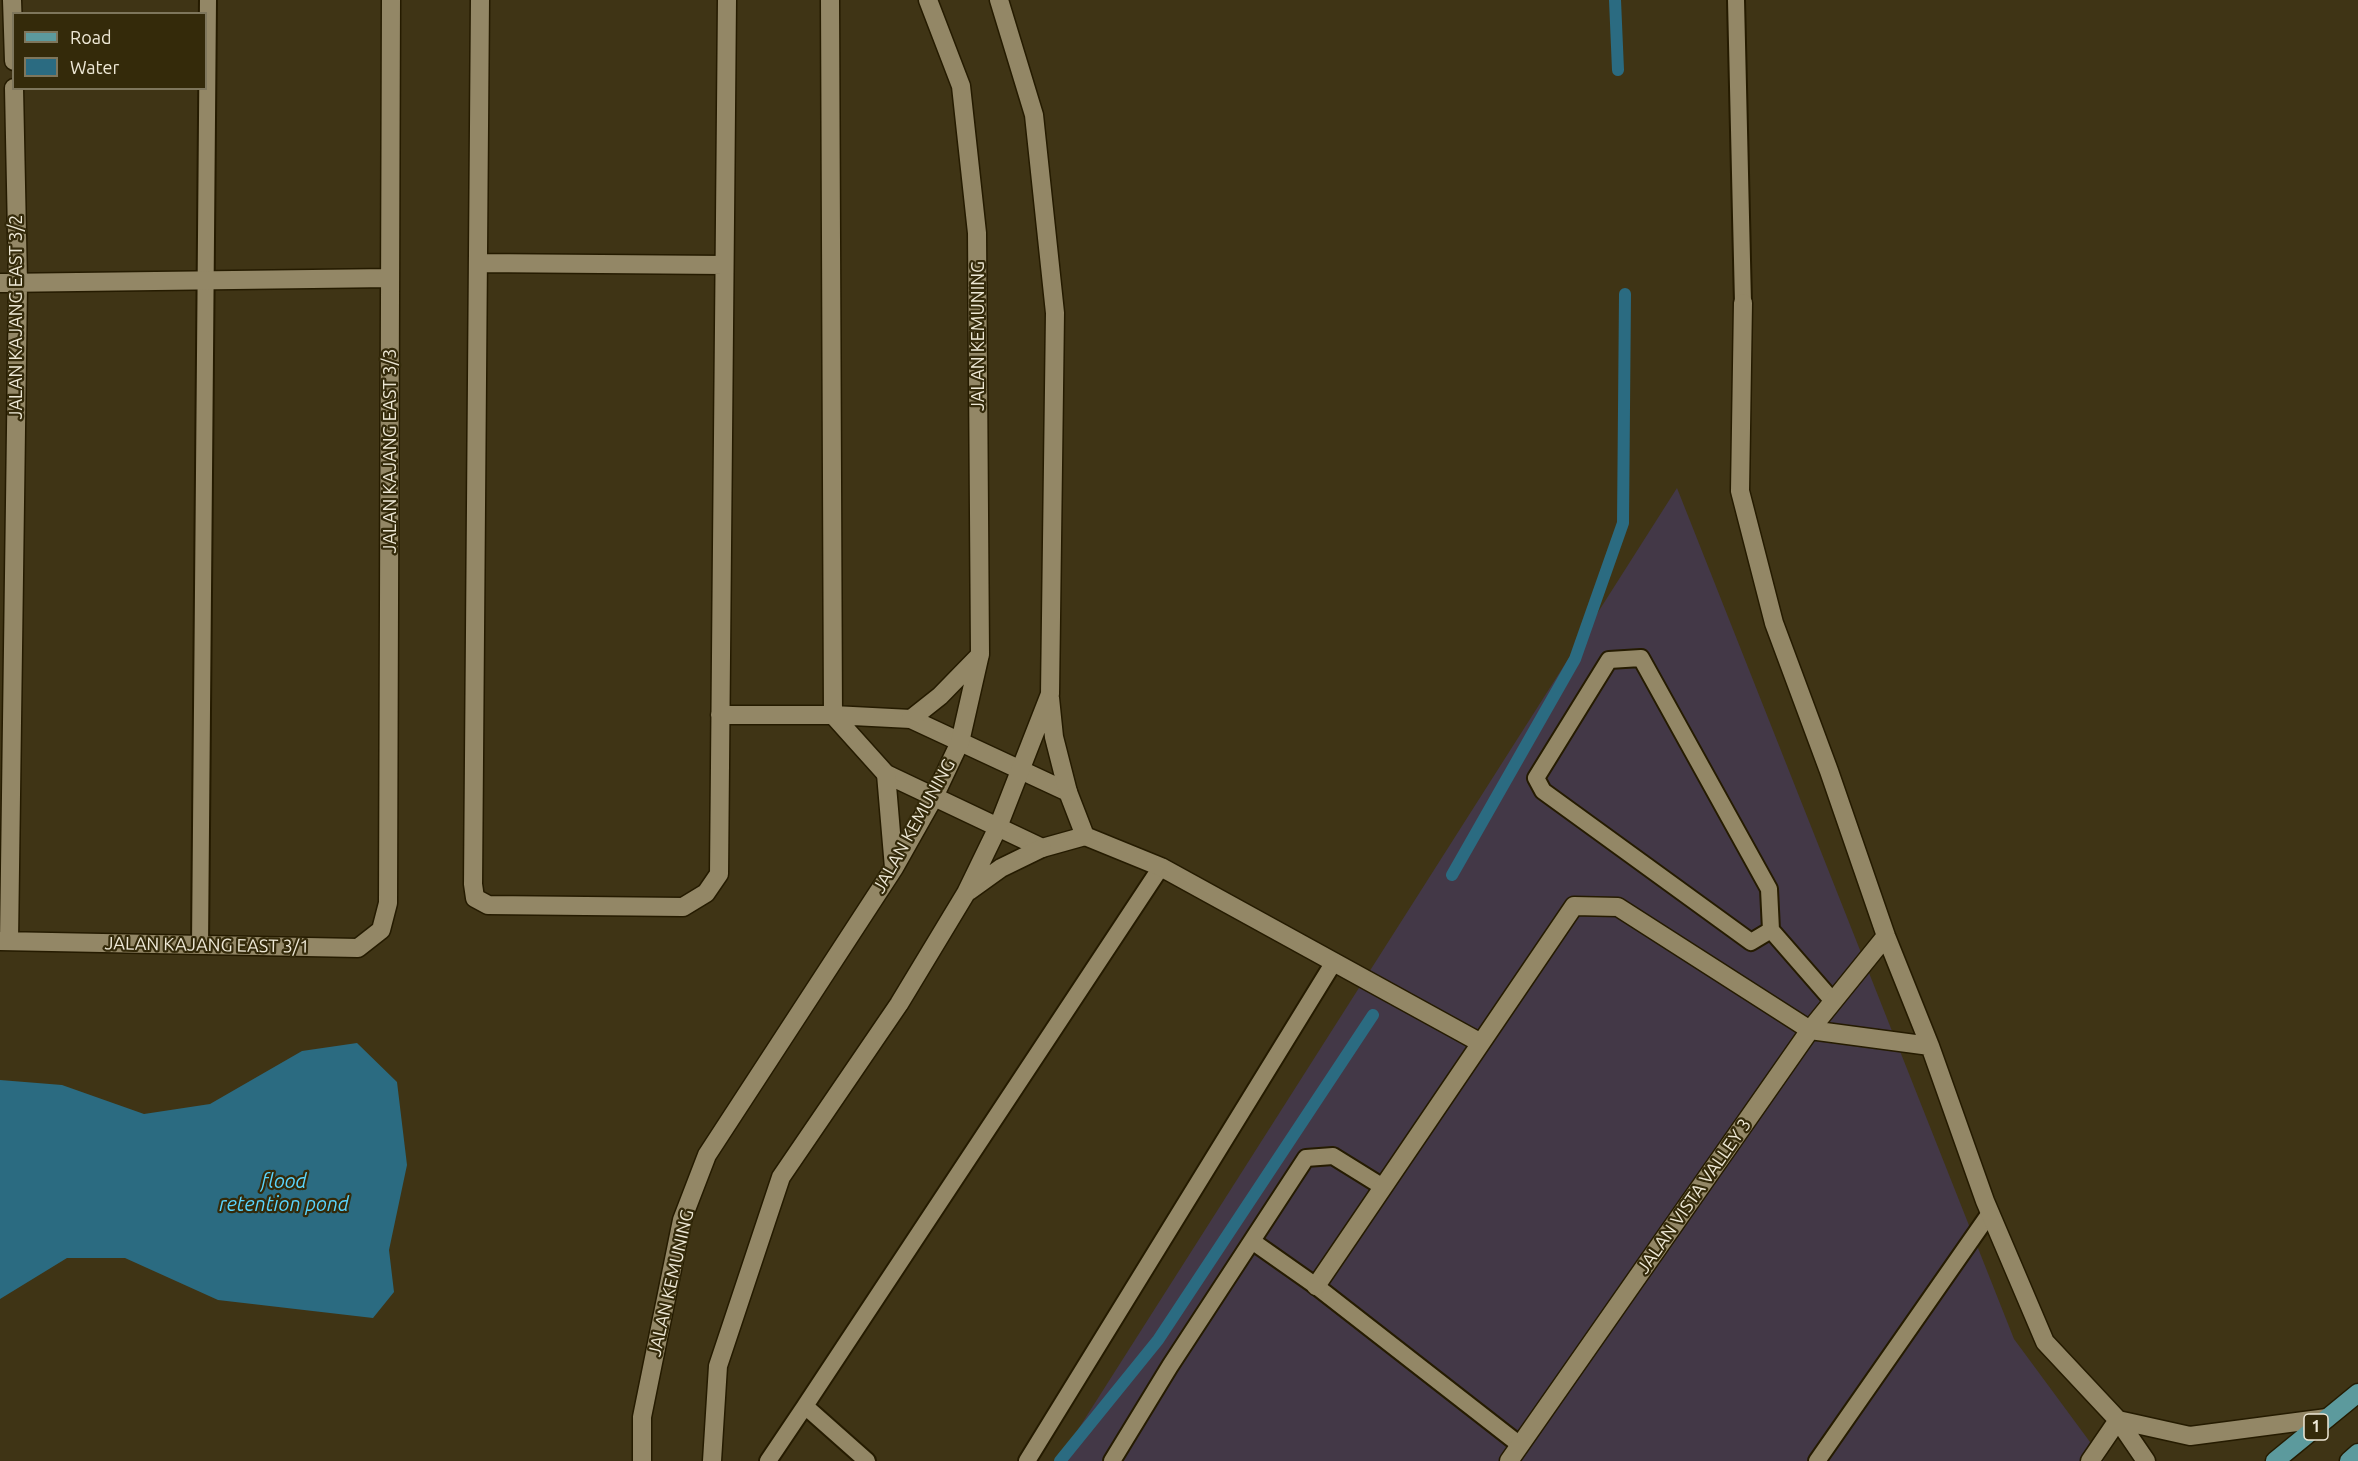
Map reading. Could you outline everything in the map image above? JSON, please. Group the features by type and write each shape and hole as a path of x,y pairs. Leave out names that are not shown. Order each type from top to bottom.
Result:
{"main road":[{"name":"1","path":"2275,1461 2358,1394"},
{"path":"2349,1461 2358,1453"}],"street":[{"name":"JALAN KAJANG EAST 3/3","path":"388,903 391,0"},
{"path":"480,0 473,872 475,898 488,905 683,907 706,893 719,874 727,0"},
{"path":"830,0 833,715 886,774 1042,848"},
{"name":"JALAN KEMUNING","path":"642,1461 642,1417 682,1220 707,1155 894,868 934,797 960,742 980,654 977,232 961,86 928,0"},
{"path":"999,0 1034,115 1054,313 1050,694 1054,737 1068,792 1085,836"},
{"name":"JALAN KAJANG EAST 3/2","path":"4,941 9,283 14,90"},
{"path":"478,262 724,265"},
{"path":"9,283 390,278"},
{"path":"1743,303 1740,491 1774,622 1886,936 1930,1046 1990,1213 2045,1342 2118,1420 2146,1461"},
{"path":"911,719 940,696 980,654"},
{"path":"712,1461 718,1366 781,1177 900,1004 966,892 1022,771 1050,694"},
{"path":"720,715 833,715 911,719 1068,792"},
{"path":"886,774 894,868"},
{"path":"966,892 1001,868 1042,848 1085,836 1161,867 1481,1043"},
{"name":"JALAN KAJANG EAST 3/1","path":"4,941 358,948 381,930 388,903"},
{"path":"1316,1286 1574,906 1618,907 1810,1029 1930,1046"},
{"name":"JALAN VISTA VALLEY 3","path":"1509,1461 1810,1029 1832,999 1886,936"},
{"path":"2118,1420 2190,1436 2327,1418"},
{"path":"2090,1461 2118,1420"}],"lane":[{"path":"200,945 208,0"},
{"path":"1736,0 1743,303"},
{"path":"1771,930 1751,942 1543,791 1536,778 1609,660 1641,658 1769,889 1771,930 1832,999"},
{"path":"768,1461 1161,867"},
{"path":"1027,1461 1334,962"},
{"path":"1112,1461 1170,1366 1306,1158 1333,1156 1383,1187"},
{"path":"1817,1461 1990,1213"},
{"path":"1252,1241 1316,1286 1520,1445"},
{"path":"805,1406 867,1461"}],"shaded area":[{"path":"1677,488 2014,1339 2104,1461 1058,1461"}],"water":[{"name":"flood retention pond","path":"357,1043 397,1082 407,1165 389,1250 394,1292 373,1318 218,1300 125,1258 67,1258 0,1299 0,1080 62,1085 144,1114 210,1104 302,1051"}],"waterway":[{"path":"1615,0 1618,70"},
{"path":"1452,875 1575,659 1623,523 1625,294"},
{"path":"1060,1461 1158,1340 1373,1015"}]}
